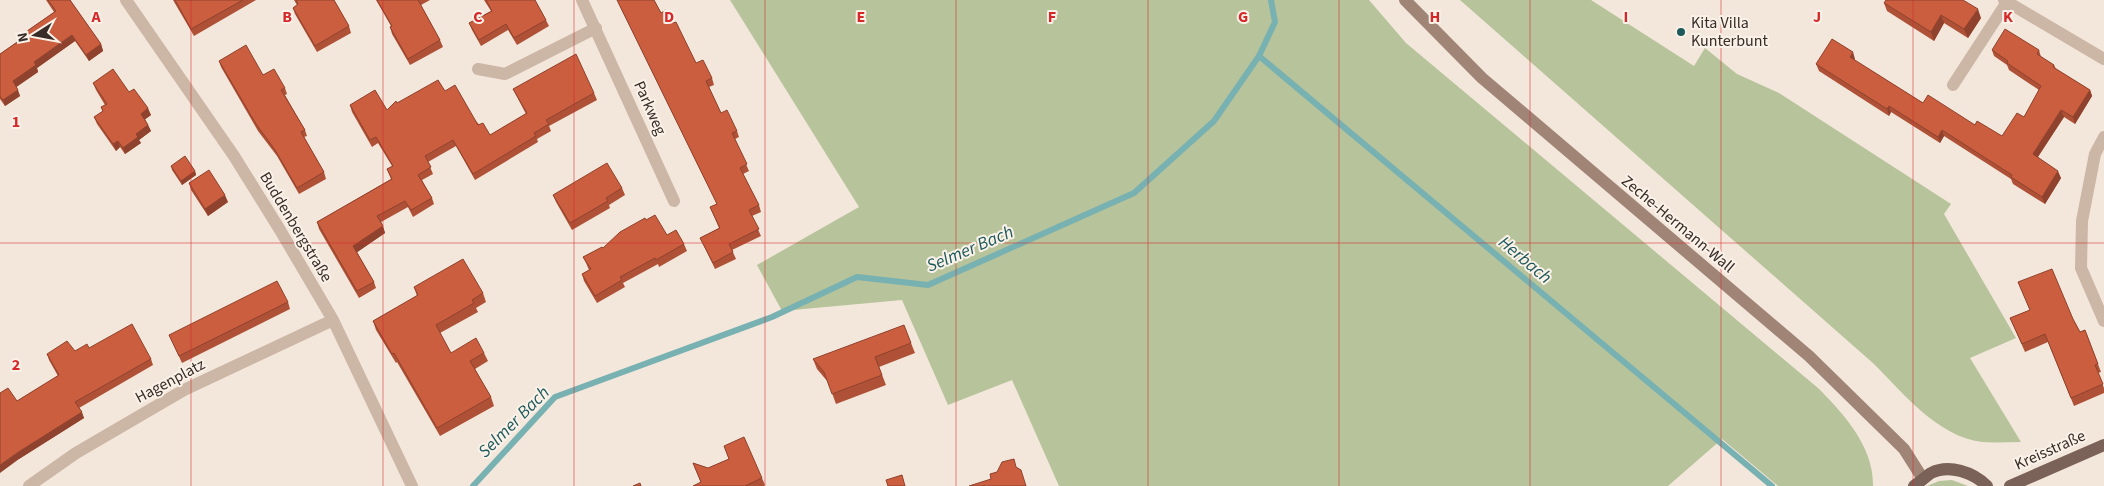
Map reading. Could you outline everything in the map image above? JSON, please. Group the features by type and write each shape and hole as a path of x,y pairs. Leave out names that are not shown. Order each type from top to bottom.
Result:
{"main road":[{"name":"Kreisstraße","path":"2010,486 2104,445"},
{"path":"1919,482 1932,473 1961,471 1973,475 1987,486"}],"street":[{"name":"Buddenbergstraße","path":"126,0 234,156 334,320 412,486"},
{"name":"Parkweg","path":"582,0 674,201"},
{"name":"Zeche-Hermann-Wall","path":"1405,0 1482,78 1809,356 1904,449 1919,482"},
{"path":"1953,85 2006,1 2104,59"},
{"path":"478,69 505,74 596,28"},
{"path":"2104,137 2095,154 2082,221 2081,268 2104,321"},
{"name":"Hagenplatz","path":"29,486 76,453 184,390 334,320"}],"green space":[{"path":"730,0 1369,0 1406,43 1818,388 1856,432 1868,458 1873,486 1778,486 1722,439 1668,486 1059,486 1012,380 948,405 902,300 782,311 757,265 859,207"},
{"path":"1460,0 1591,0 1694,66 1705,48 1737,74 1779,93 1951,204 1944,214 2016,338 1970,358 2021,442 1982,442 1966,438 1950,432 1922,412 1874,364"},
{"path":"1952,480 1968,486 1927,486 1939,481"}],"building":[{"path":"48,0 70,0 101,44 86,55 72,35 34,62 36,65 13,81 18,90 3,100 0,96 0,54 19,41 17,38 56,11"},
{"path":"175,0 243,0 191,29"},
{"path":"296,0 334,0 349,26 315,46 293,8 298,4"},
{"path":"377,0 418,0 440,40 408,59"},
{"path":"486,0 535,0 546,20 514,38 506,24 479,40 469,23 492,11"},
{"path":"617,0 654,0 661,13 666,10 673,23 676,22 696,63 703,60 712,78 706,81 721,113 727,110 737,131 732,133 747,164 740,168 759,205 749,210 759,229 729,244 733,252 713,263 700,238 720,228 710,207 717,204"},
{"path":"1886,0 1963,0 1978,9 1964,29 1941,15 1931,32 1884,3"},
{"path":"2005,29 2039,50 2037,54 2054,65 2053,67 2090,90 2073,117 2061,110 2033,154 2058,171 2042,197 2011,177 2012,175 1942,130 1938,137 1889,106 1887,109 1816,64 1832,39 1853,52 1850,57 1923,103 1928,95 1975,125 1977,121 2002,136 2017,113 2024,117 2041,86 2007,63 2008,61 1992,50"},
{"path":"246,45 263,75 274,69 285,88 281,90 305,130 301,132 324,172 297,188 219,61"},
{"path":"576,54 594,93 546,120 549,124 534,133 536,136 473,174 453,140 425,156 431,167 418,175 432,198 411,210 405,201 377,216 383,226 353,246 374,282 357,291 317,222 392,179 387,169 393,166 376,137 370,140 350,105 375,90 387,110 396,101 397,103 438,80 445,91 455,85 478,125 483,123 490,135 527,113 513,89"},
{"path":"113,69 129,92 134,89 148,108 141,114 148,125 136,134 138,137 123,148 118,141 113,144 94,117 103,111 101,107 107,104 93,83"},
{"path":"185,156 195,171 181,181 171,166"},
{"path":"607,163 622,188 606,198 608,201 570,223 553,195"},
{"path":"209,170 225,195 205,209 189,183"},
{"path":"655,215 667,235 676,230 684,244 620,277 622,280 595,296 582,274 591,269 583,257 603,248 620,232 645,218 646,220"},
{"path":"463,259 483,293 472,300 474,303 436,325 451,353 476,338 484,353 470,361 491,397 437,428 394,353 392,354 373,321 418,295 414,287"},
{"path":"2052,269 2080,332 2085,330 2098,364 2095,365 2103,384 2071,398 2045,334 2022,344 2010,318 2030,310 2018,282"},
{"path":"277,281 288,302 179,356 169,335"},
{"path":"132,324 151,359 75,402 82,412 0,465 0,393 8,388 17,401 59,375 47,354 67,341 75,351 87,344 89,348"},
{"path":"904,325 911,343 875,357 882,375 832,394 824,372 813,359"},
{"path":"744,437 762,478 745,486 693,486 701,482 693,463 708,468 729,459 724,446"},
{"path":"1014,459 1016,467 1021,470 1026,486 969,486 991,479 990,474 997,472 1002,462"},
{"path":"902,475 905,486 888,486 886,480"}],"waterway":[{"name":"Selmer Bach","path":"473,486 555,397 772,317 857,277 928,285 1134,193 1214,121 1259,56 1275,22 1271,0"},
{"name":"Herbach","path":"1259,56 1772,486"}],"place":[{"name":"Kita Villa Kunterbunt","path":"1681,32"}]}
